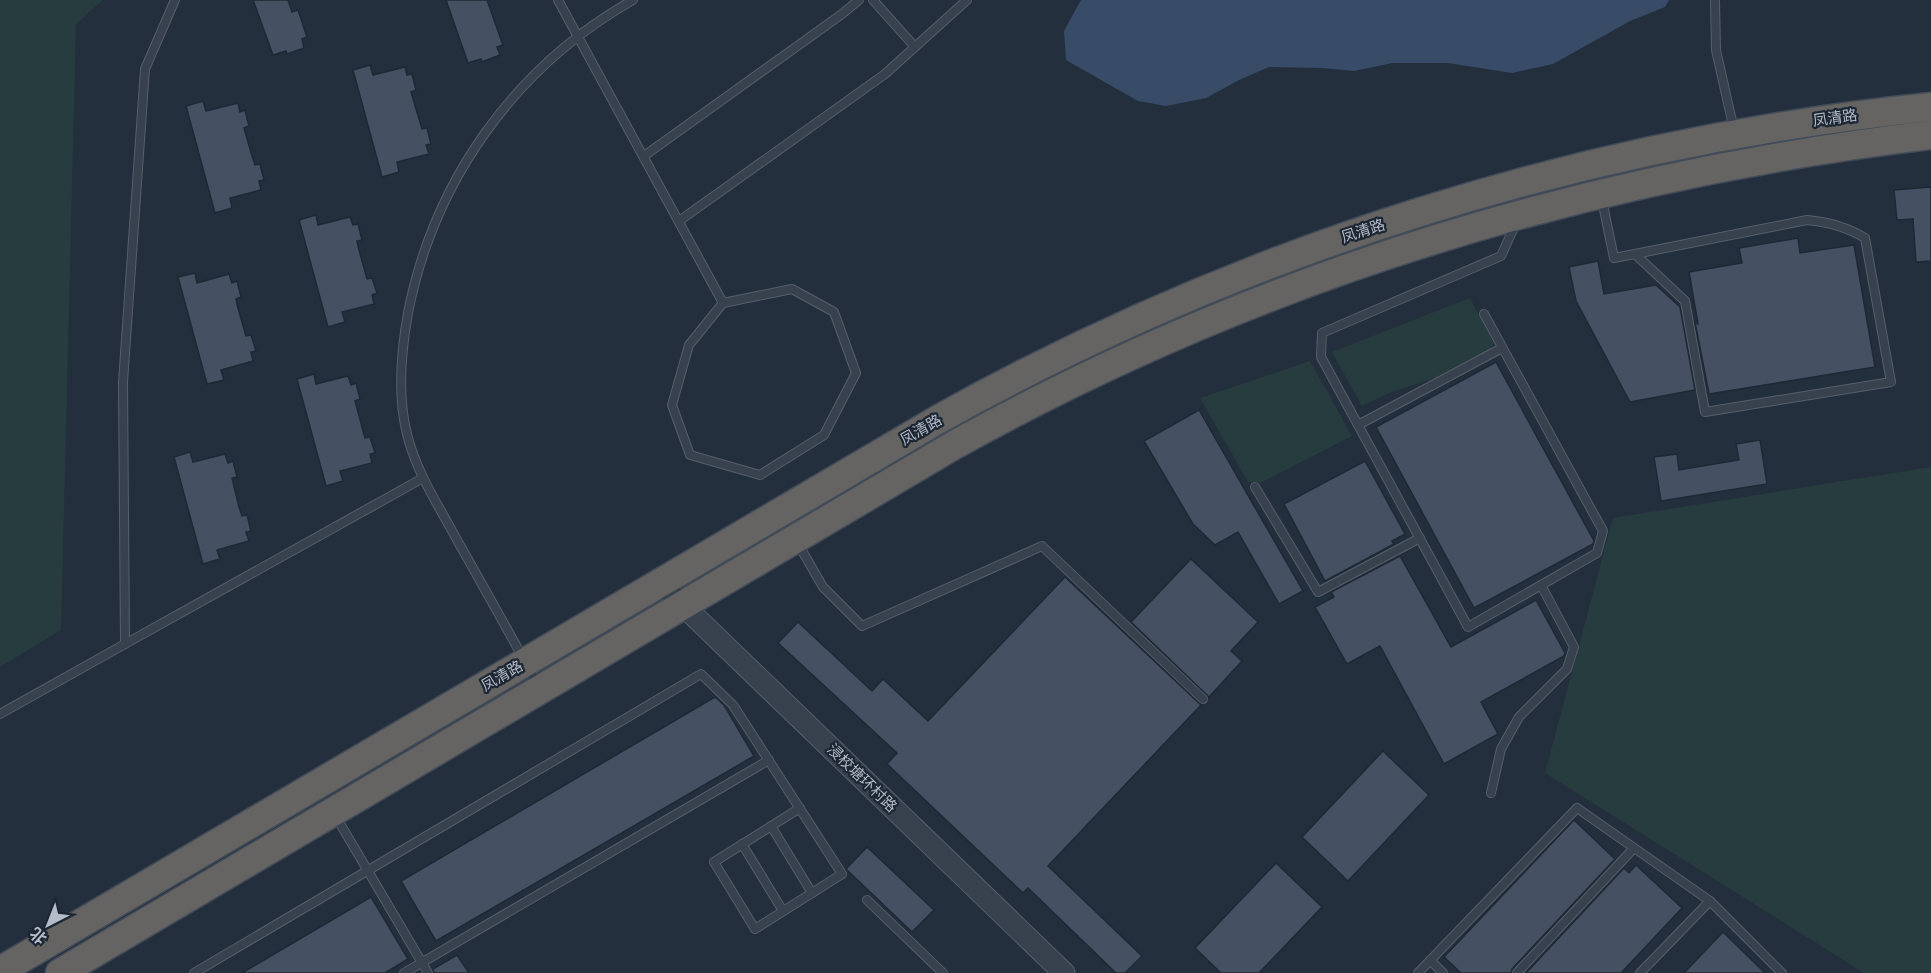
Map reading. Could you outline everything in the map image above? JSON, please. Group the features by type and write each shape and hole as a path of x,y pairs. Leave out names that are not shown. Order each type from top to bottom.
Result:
{"highway":[{"name":"凤清路","path":"0,972 997,387 1115,330 1227,281 1350,235 1485,193 1611,160 1735,133 1859,114 1931,107"},
{"name":"凤清路","path":"60,973 1013,412 1130,356 1310,280 1520,214 1741,163 1931,135"}],"street":[{"name":"浸校塘环村路","path":"660,584 1064,973"}],"lane":[{"path":"125,644 123,382 146,69 175,0"},
{"path":"558,0 723,303"},
{"path":"541,689 423,478 407,436 401,391 406,326 415,283 431,231 459,173 495,118 538,70 579,36 633,0"},
{"path":"644,156 859,0"},
{"path":"873,0 915,47"},
{"path":"679,221 885,74 967,0"},
{"path":"1715,0 1716,50 1735,133"},
{"path":"1600,194 1614,258 1807,219 1850,228 1865,238 1891,382 1705,412 1685,301 1635,254"},
{"path":"1484,314 1603,531 1597,553 1468,627 1322,357 1322,333 1502,256 1520,214"},
{"path":"792,289 834,312 856,373 824,435 760,475 690,455 672,405 689,345 723,303 792,289"},
{"path":"1358,424 1502,348"},
{"path":"0,714 423,478"},
{"path":"1255,487 1318,592 1420,538"},
{"path":"795,539 823,587 862,626 1042,546 1203,699"},
{"path":"1491,793 1501,749 1514,725 1519,717 1568,669 1574,646 1540,585"},
{"path":"194,973 701,674 733,705 800,808 842,874 755,929 714,862 800,808"},
{"path":"404,973 769,760"},
{"path":"1418,973 1577,808 1710,901 1782,973"},
{"path":"333,812 428,973"},
{"path":"771,826 812,893"},
{"path":"742,844 783,911"},
{"path":"1517,973 1634,848"},
{"path":"867,900 943,973"},
{"path":"1640,973 1710,901"},
{"path":"1430,960 1443,973"}],"green space":[{"path":"0,0 103,0 76,24 61,630 0,667"},
{"path":"1470,298 1494,344 1489,350 1435,378 1389,393 1362,406 1332,352"},
{"path":"1310,361 1352,436 1262,482 1248,482 1200,398"},
{"path":"1931,467 1931,973 1864,973 1545,773 1613,518"}],"water":[{"path":"1081,0 1669,0 1665,7 1630,21 1553,64 1512,73 1448,63 1392,63 1354,71 1269,67 1206,98 1166,106 1138,101 1066,60 1064,31"}],"building":[{"path":"253,0 288,0 292,12 298,10 307,37 302,39 304,48 287,54 286,51 273,55"},
{"path":"446,0 487,0 503,45 497,47 500,55 482,62 481,59 468,63"},
{"path":"370,65 373,75 405,67 407,75 412,74 416,90 411,92 422,129 427,128 431,144 426,145 429,154 397,162 399,172 382,177 353,70"},
{"path":"203,101 206,111 238,103 240,112 245,110 249,126 244,128 255,165 260,164 264,180 259,181 261,190 230,198 232,208 215,213 186,106"},
{"path":"1931,187 1931,261 1916,262 1913,219 1897,220 1894,190"},
{"path":"316,215 318,225 350,217 353,225 358,224 362,240 357,241 359,250 367,279 372,278 377,293 372,295 374,304 342,312 345,322 328,327 299,220"},
{"path":"1798,238 1800,253 1854,245 1875,367 1709,394 1695,322 1698,324 1689,272 1742,263 1739,248"},
{"path":"1598,261 1604,294 1656,285 1680,307 1695,390 1630,402 1576,301 1569,267"},
{"path":"195,273 197,283 229,274 232,283 237,281 241,297 236,299 238,308 246,336 251,335 256,351 251,352 253,361 221,370 224,380 207,384 178,277"},
{"path":"1496,362 1594,541 1593,544 1474,608 1376,427"},
{"path":"314,374 316,384 348,376 351,385 356,383 360,399 355,401 365,438 370,437 375,453 370,454 372,463 340,471 343,481 326,486 297,379"},
{"path":"1199,410 1303,591 1279,604 1238,532 1215,545 1193,524 1144,441"},
{"path":"1760,440 1767,484 1661,501 1654,457 1677,454 1679,470 1739,460 1736,444"},
{"path":"190,452 193,462 225,454 228,463 233,461 237,477 232,478 239,507 242,516 247,515 251,531 246,532 249,541 217,550 220,559 203,564 174,457"},
{"path":"1365,461 1405,534 1392,541 1394,544 1325,581 1284,504"},
{"path":"1400,556 1451,647 1536,600 1565,653 1564,656 1481,702 1498,734 1444,764 1380,646 1347,664 1315,607 1334,597 1331,592"},
{"path":"1191,559 1258,622 1231,651 1242,661 1209,697 1131,622"},
{"path":"1065,577 1201,705 1048,866 1142,956 1125,973 1116,973 1028,888 1023,893 887,764 897,753 778,643 798,622 872,691 883,679 928,721"},
{"path":"715,697 724,705 754,756 436,941 401,881"},
{"path":"1383,751 1429,795 1348,881 1302,837"},
{"path":"1574,820 1615,859 1512,969 1511,973 1461,973 1444,957"},
{"path":"867,847 934,910 912,932 846,869"},
{"path":"1276,863 1322,907 1259,973 1221,973 1195,948"},
{"path":"1636,865 1682,908 1621,973 1526,973 1624,868 1629,873"},
{"path":"371,897 408,959 385,973 242,973"},
{"path":"1723,932 1765,973 1684,973"},
{"path":"457,955 469,973 434,973 433,969"}]}
